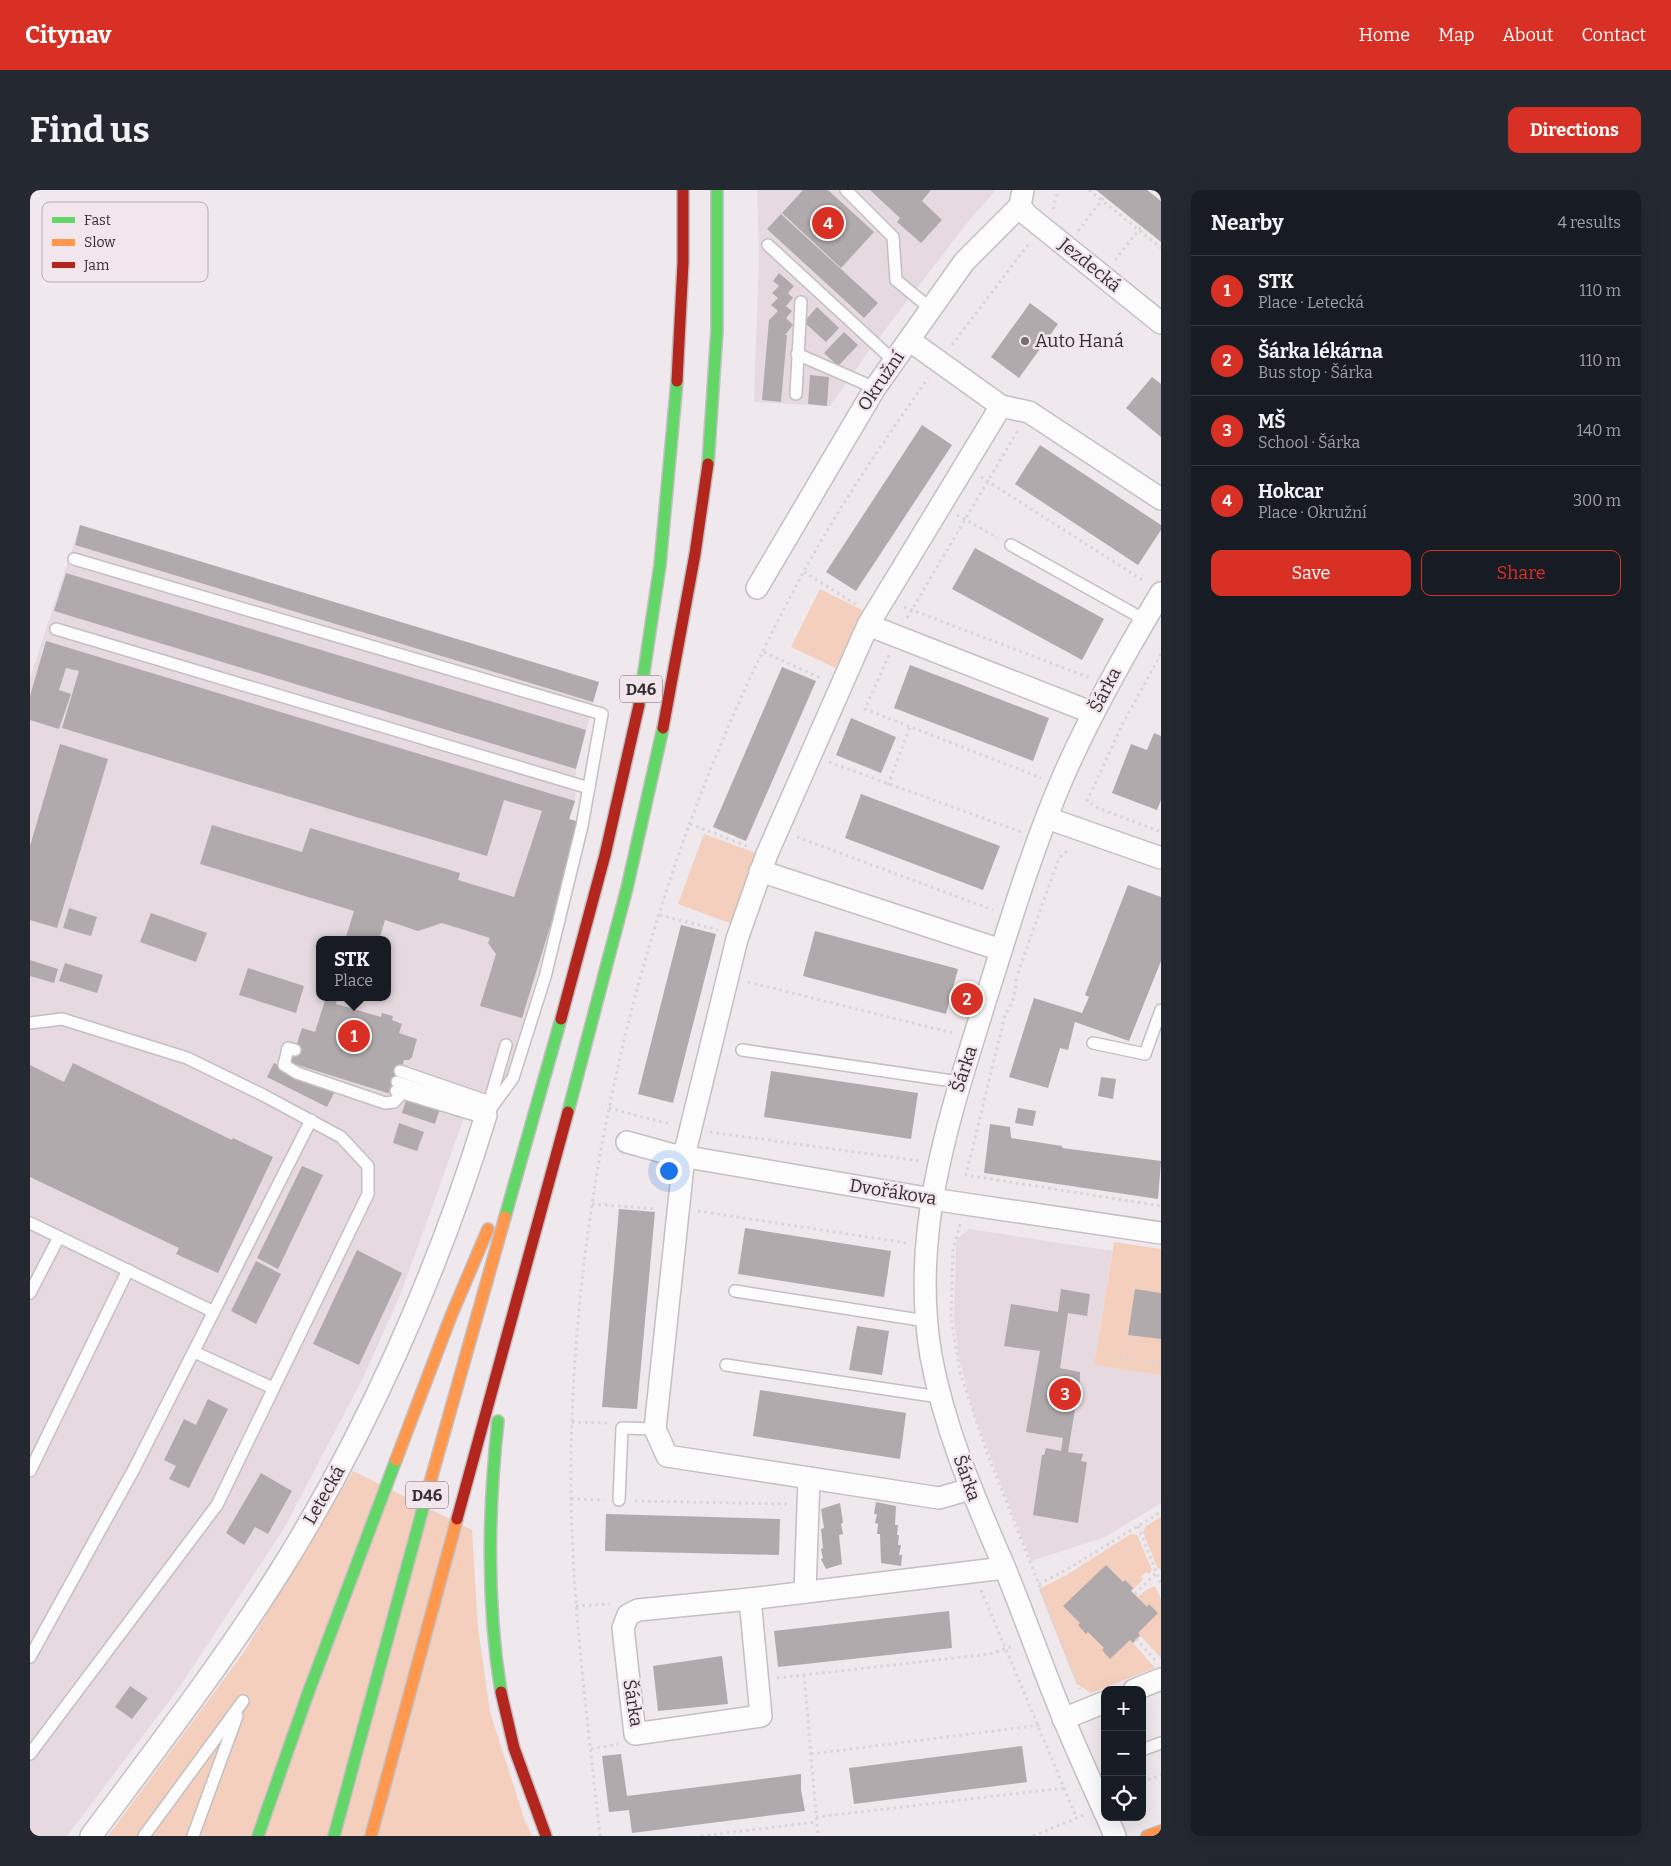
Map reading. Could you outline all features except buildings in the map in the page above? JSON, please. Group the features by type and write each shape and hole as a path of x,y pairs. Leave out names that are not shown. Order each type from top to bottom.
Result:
{"main road":[{"name":"D46","path":"334,1836 570,987 612,824 645,673 672,465 680,334 683,190"},
{"name":"D46","path":"371,1836 512,1322 639,844 676,672 708,465 719,288 717,190"},
{"path":"258,1836 285,1754 463,1285 522,1155"},
{"path":"512,1322 497,1429 493,1480 489,1571 491,1604 497,1670 510,1736 546,1836"},
{"path":"1148,1836 1161,1831"}],"street":[{"name":"Okružní","path":"757,588 875,388 964,262 1022,198"},
{"name":"Jezdecká","path":"1022,198 1027,215 1161,323"},
{"path":"909,340 1001,406 1029,412 1161,499"},
{"path":"970,1488 939,1498 667,1456 655,1429 684,1156 737,939 763,862 836,692 874,612 1001,406"},
{"name":"Šárka","path":"1101,1805 1063,1719 1015,1595 970,1488 939,1397 926,1321 924,1277 932,1200 942,1141 1001,950 1047,818 1093,713 1113,674 1145,620 1155,589"},
{"path":"874,612 898,636 1093,713"},
{"path":"1047,818 1161,858"},
{"path":"763,862 1001,950"},
{"name":"Letecká","path":"92,1836 224,1657 278,1575 348,1452 408,1326 449,1221 487,1112"},
{"name":"Dvořákova","path":"627,1142 684,1156 932,1200 1161,1233"},
{"path":"804,1592 809,1478"},
{"path":"628,1615 638,1610 750,1599 1004,1568"},
{"name":"Šárka","path":"628,1615 623,1628 635,1734 761,1716 750,1599"},
{"path":"1144,1686 1161,1679"},
{"path":"1063,1719 1101,1704"},
{"name":"Šárka","path":"1108,1821 1115,1836"}],"lane":[{"path":"846,190 894,237 896,280 931,309"},
{"path":"768,245 894,361"},
{"path":"796,394 801,302"},
{"path":"797,354 875,388"},
{"path":"1012,545 1145,620"},
{"path":"74,559 602,714 582,826 545,977 513,1078 487,1112"},
{"path":"56,629 589,788"},
{"path":"1093,1043 1145,1054 1161,1010"},
{"path":"30,1023 62,1019 187,1058 263,1094 341,1137 368,1166 368,1194 217,1506 30,1754"},
{"path":"487,1112 506,1045"},
{"path":"742,1050 959,1082"},
{"path":"291,1056 284,1065 297,1073 385,1103 394,1102 399,1084"},
{"path":"399,1084 487,1112"},
{"path":"399,1084 487,1112"},
{"path":"30,1657 134,1469 310,1120"},
{"path":"30,1223 214,1312"},
{"path":"30,1293 59,1237"},
{"path":"30,1471 128,1270"},
{"path":"735,1291 926,1321"},
{"path":"194,1352 274,1388"},
{"path":"726,1365 919,1396 939,1397"},
{"path":"619,1500 622,1428 655,1429"},
{"path":"144,1836 243,1702 192,1836"},
{"path":"1146,1749 1161,1743"}],"path":[{"path":"1089,190 1140,228 1161,248"},
{"path":"1074,235 1103,199"},
{"path":"1112,265 1140,228"},
{"path":"1029,412 912,610 865,709 1047,780"},
{"path":"965,465 1155,589"},
{"path":"939,505 1012,545"},
{"path":"804,572 874,612 912,610 1095,680"},
{"path":"764,652 818,676 836,692"},
{"path":"1161,654 1124,723 1087,801 1098,808 1161,832"},
{"path":"888,785 910,727"},
{"path":"809,754 888,785 1026,834"},
{"path":"690,824 763,862"},
{"path":"777,830 998,912"},
{"path":"1072,848 1065,851 1058,858 1016,982 1017,986 1010,1008 1005,1015 966,1175 1161,1206"},
{"path":"660,915 717,930 737,939"},
{"path":"727,977 959,1034"},
{"path":"609,1108 690,1129 925,1162"},
{"path":"592,1204 678,1211 686,1209 910,1243"},
{"path":"962,1221 954,1243 952,1269 952,1317 957,1357 974,1420 1081,1691"},
{"path":"1113,1356 1161,1362"},
{"path":"572,1422 610,1423 622,1428"},
{"path":"571,1499 807,1504"},
{"path":"1015,1595 1066,1570 1161,1512"},
{"path":"1138,1526 1161,1584"},
{"path":"1135,1594 1156,1573"},
{"path":"576,1606 612,1604 628,1615"},
{"path":"759,1679 990,1654 1032,1638"},
{"path":"1136,1639 1161,1666"},
{"path":"804,1675 818,1836"},
{"path":"811,1754 1039,1725 1063,1719"},
{"path":"591,1748 624,1743 635,1734"},
{"path":"1146,1781 1161,1775"},
{"path":"701,1836 1064,1788"},
{"path":"1033,1836 1077,1819 1101,1813"}],"shaded area":[{"path":"757,190 996,190 967,223 868,352 830,406 754,402 759,254"},
{"path":"80,525 599,682 576,769 575,801 570,819 579,822 572,855 508,1076 465,1115 401,1293 363,1378 283,1530 176,1692 67,1836 30,1836 30,678"},
{"path":"820,589 870,614 842,671 791,647"},
{"path":"704,834 761,855 735,925 678,904"},
{"path":"969,1229 1112,1251 1094,1365 1161,1375 1161,1503 1105,1537 1031,1561 974,1414 959,1357 954,1317 956,1248 957,1239"},
{"path":"1114,1242 1161,1249 1161,1375 1094,1365"},
{"path":"353,1471 472,1530 478,1628 490,1712 525,1821 532,1836 108,1836 244,1652"},
{"path":"1161,1517 1161,1570 1157,1567 1143,1532 1146,1526"},
{"path":"1131,1534 1137,1535 1152,1570 1149,1574 1146,1572 1141,1577 1143,1579 1132,1591 1138,1597 1146,1590 1155,1586 1161,1599 1161,1658 1141,1636 1133,1643 1155,1668 1109,1686 1101,1686 1101,1689 1091,1693 1076,1683 1039,1589 1065,1576"}],"traffic: fast":[{"path":"708,464 717,330 717,190"},
{"path":"639,705 660,565 677,381"},
{"path":"568,1112 627,888 663,728"},
{"path":"505,1217 561,1019"},
{"path":"498,1421 492,1489 490,1556 493,1624 501,1692"},
{"path":"258,1836 307,1696 396,1460"},
{"path":"334,1836 426,1497"}],"traffic: slow":[{"path":"426,1497 505,1217"},
{"path":"396,1460 451,1316 488,1229"},
{"path":"371,1836 457,1519"},
{"path":"1147,1836 1161,1831"}],"traffic: jam":[{"path":"677,381 683,263 683,190"},
{"path":"663,728 695,554 708,464"},
{"path":"561,1019 605,855 639,705"},
{"path":"457,1519 568,1112"},
{"path":"501,1692 514,1748 546,1836"}],"place":[{"name":"Hokcar","path":"828,223"},
{"name":"Auto Haná","path":"1025,341"},
{"name":"Šárka lékárna","path":"967,999"},
{"name":"STK","path":"354,1036"},
{"name":"MŠ","path":"1065,1394"}]}
